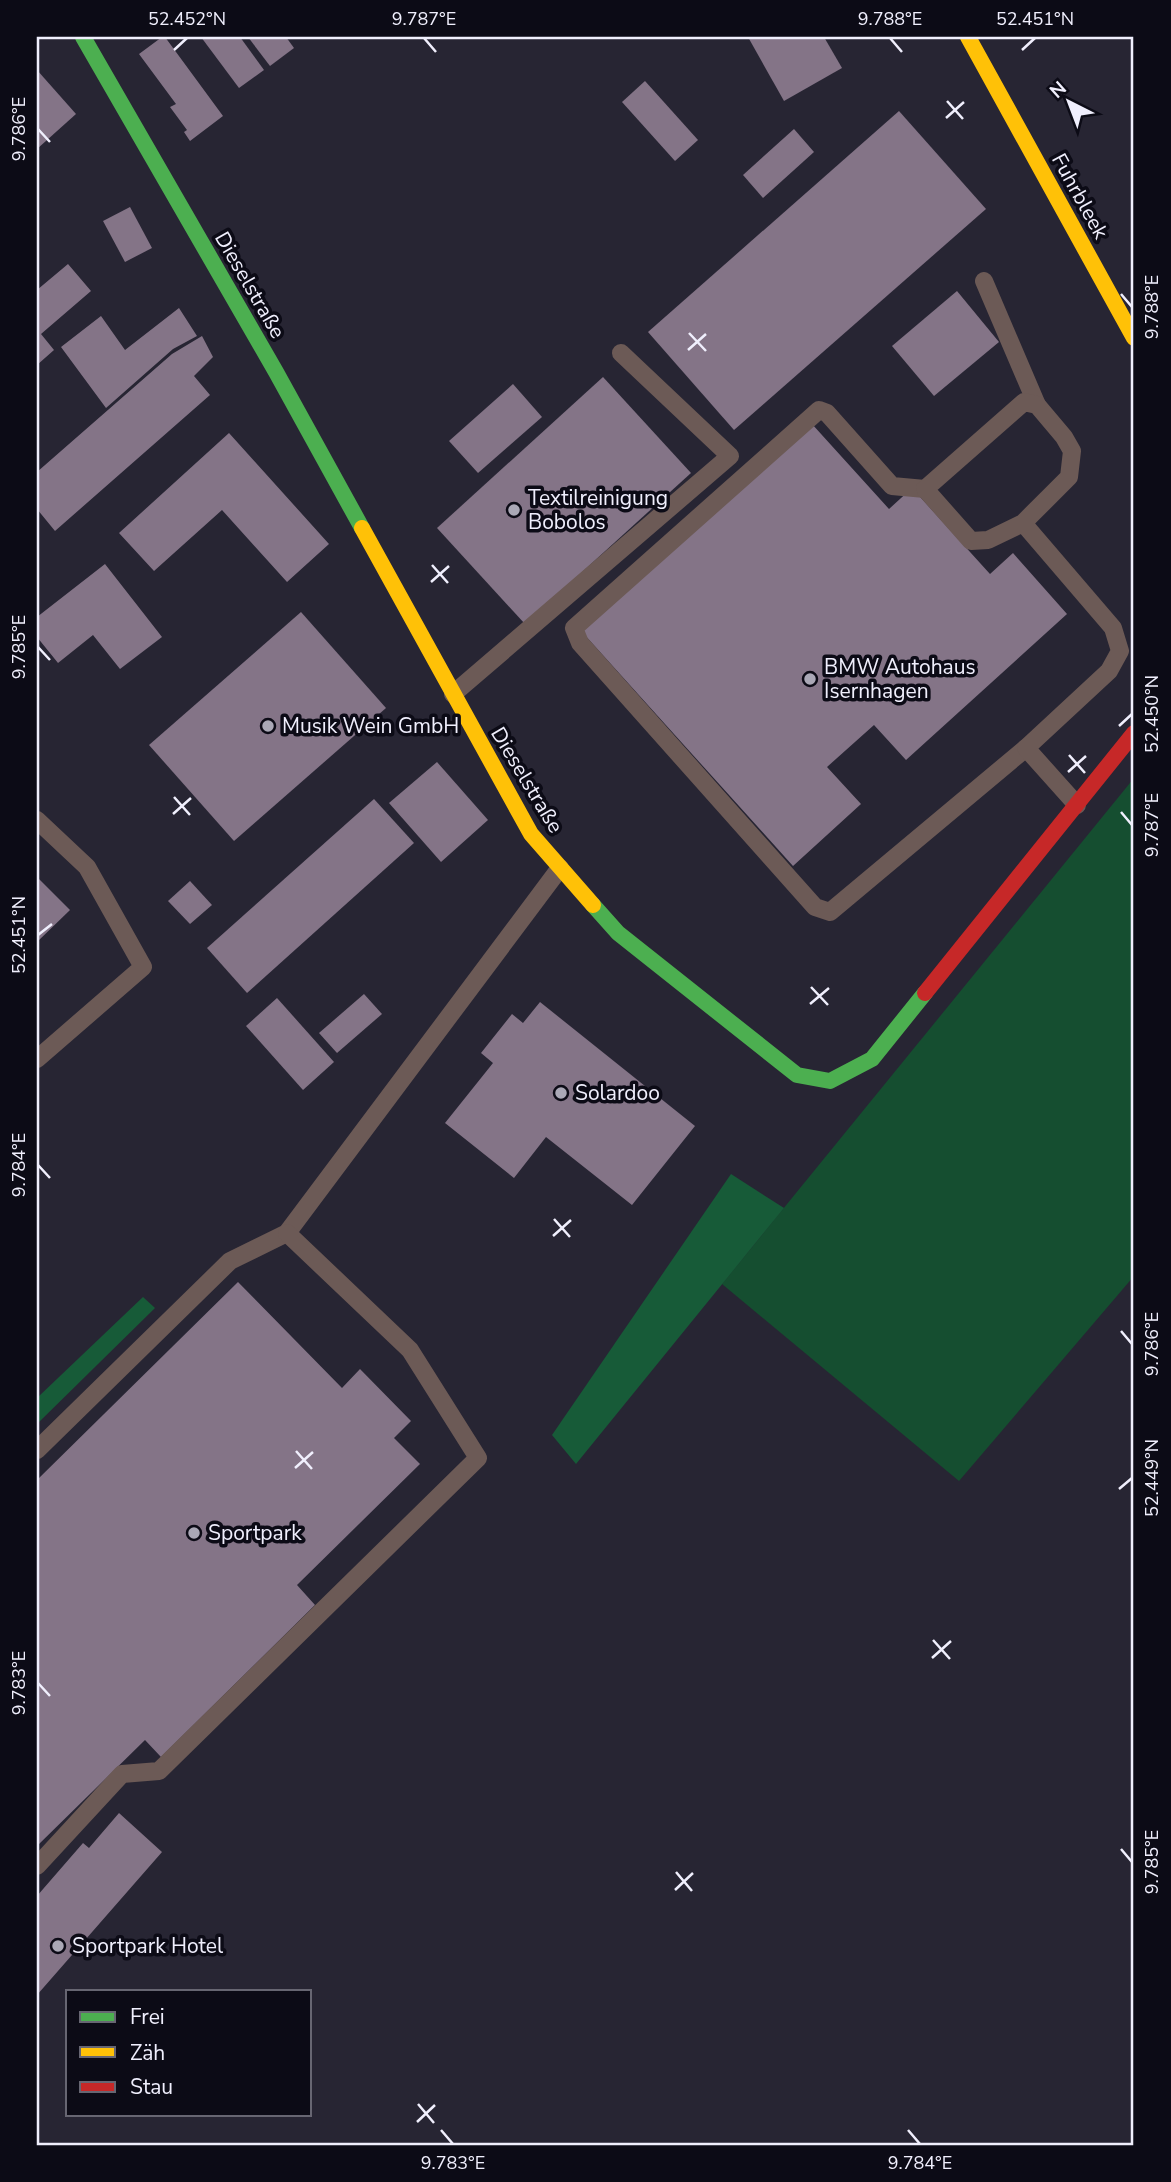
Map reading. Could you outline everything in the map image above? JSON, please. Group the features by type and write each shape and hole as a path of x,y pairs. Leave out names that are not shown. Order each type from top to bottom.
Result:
{"street":[{"name":"Dieselstraße","path":"83,37 282,384 531,834 618,933 797,1075 830,1081 872,1059 1134,733"},
{"name":"Fuhrbleek","path":"968,37 1134,338"}],"lane":[{"path":"984,281 1037,405 1064,437 1072,451 1069,477 1023,523 988,540 971,541 925,489 891,486 827,413 819,410 575,628 580,643 815,906 830,912 1026,748 1109,671 1121,652 1112,628 1023,523"},
{"path":"453,694 730,456 621,353"},
{"path":"925,489 1024,402 1037,405"},
{"path":"1026,748 1077,805"},
{"path":"37,820 87,867 143,967 37,1059"},
{"path":"37,1450 230,1261 287,1233 560,868"},
{"path":"37,1867 122,1774 159,1771 478,1458 410,1350 287,1233"}],"green space":[{"path":"1134,778 1134,1276 959,1481 722,1284"},
{"path":"731,1174 784,1208 576,1464 552,1435"},
{"path":"143,1297 155,1308 37,1424 37,1398"}],"building":[{"path":"165,37 223,116 190,141 184,132 187,130 170,107 176,104 139,54"},
{"path":"201,37 240,37 264,70 239,88"},
{"path":"248,37 286,37 294,48 270,66"},
{"path":"748,37 824,37 842,68 784,101"},
{"path":"37,70 76,114 37,149"},
{"path":"645,81 698,140 675,161 622,102"},
{"path":"899,111 986,209 734,430 648,332"},
{"path":"794,129 814,152 763,198 743,175"},
{"path":"130,207 152,248 125,262 103,221"},
{"path":"68,264 91,291 41,334 54,350 37,365 37,290"},
{"path":"957,291 999,342 934,396 892,346"},
{"path":"179,308 197,336 173,349 106,408 61,347 101,316 125,350"},
{"path":"202,336 213,357 194,376 210,395 55,531 37,509 37,472 172,354"},
{"path":"603,377 691,473 525,624 437,528"},
{"path":"513,384 542,417 478,473 449,441"},
{"name":"BMW Autohaus Isernhagen","path":"812,424 889,509 912,488 990,574 1013,553 1067,614 906,760 874,725 827,767 861,804 793,866 582,632"},
{"path":"229,433 329,544 287,582 222,510 154,571 119,533"},
{"path":"105,564 162,637 120,669 93,635 58,663 37,637 37,617"},
{"name":"Musik Wein GmbH","path":"301,612 386,708 234,841 149,745"},
{"path":"437,762 488,820 441,862 389,803"},
{"path":"374,799 414,843 247,993 207,948"},
{"path":"37,877 70,910 37,942"},
{"path":"190,881 212,905 190,924 168,901"},
{"path":"364,994 382,1014 337,1053 319,1033"},
{"path":"277,998 334,1062 303,1090 246,1026"},
{"name":"Solardoo","path":"540,1002 695,1126 632,1205 546,1137 514,1178 445,1123 493,1063 481,1053 512,1014 523,1023"},
{"name":"Sportpark","path":"238,1282 342,1388 360,1369 411,1421 394,1438 420,1464 297,1585 315,1605 161,1757 145,1740 37,1846 37,1480"},
{"name":"Sportpark Hotel","path":"119,1813 162,1852 37,1995 37,1896 83,1843 89,1848"}],"traffic: fast":[{"path":"83,37 276,372 362,528"},
{"path":"593,905 618,933 797,1075 830,1081 872,1059 925,993"}],"traffic: slow":[{"path":"968,37 1134,338"},
{"path":"362,528 531,834 593,905"}],"traffic: jam":[{"path":"925,993 1134,733"}],"place":[{"name":"Textilreinigung Bobolos","path":"514,510"},
{"name":"BMW Autohaus Isernhagen","path":"810,679"},
{"name":"Musik Wein GmbH","path":"268,726"},
{"name":"Solardoo","path":"561,1093"},
{"name":"Sportpark","path":"194,1533"},
{"name":"Sportpark Hotel","path":"58,1946"}]}
